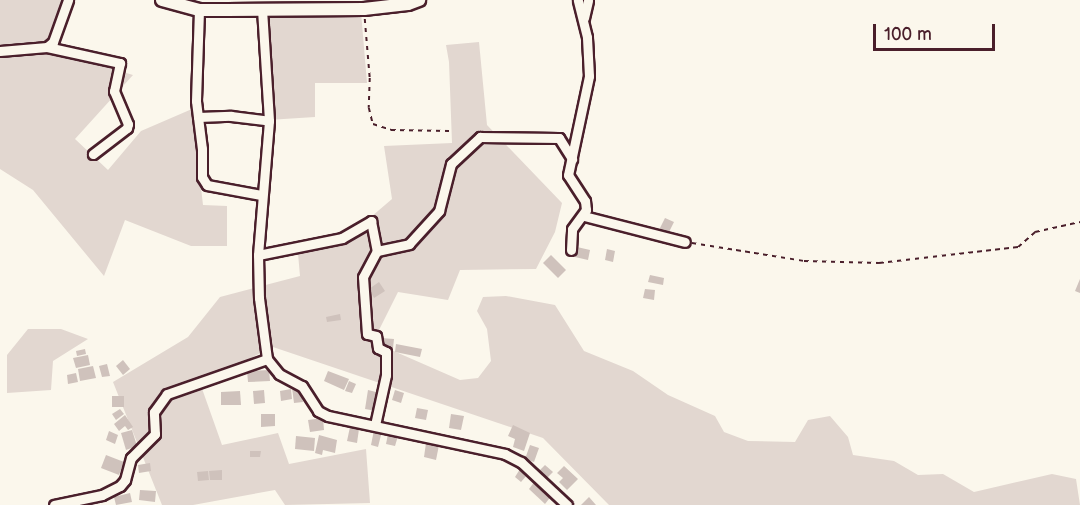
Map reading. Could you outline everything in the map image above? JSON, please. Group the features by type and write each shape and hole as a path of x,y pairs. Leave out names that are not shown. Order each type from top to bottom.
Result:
{"street":[{"path":"47,47 52,42 68,0"},
{"path":"162,0 199,10 262,9 319,4 364,9 408,4 419,0"},
{"path":"571,250 572,229 584,216 585,201 568,174 589,76 584,18 578,0"},
{"path":"584,18 588,0"},
{"path":"262,9 269,121 261,195 258,255 259,298 267,359 279,374 302,386 318,411 328,416 375,424 506,454 521,462 567,505"},
{"path":"199,10 196,89 204,183 261,195"},
{"path":"0,51 47,47 120,63 114,91 128,124 127,128 93,154"},
{"path":"198,117 231,116 269,121"},
{"path":"377,251 409,244 439,211 451,164 480,137 560,138 572,159"},
{"path":"584,216 685,242"},
{"path":"258,255 342,238 371,221 377,251 363,277 367,334 376,336 378,348 386,352 386,375 375,424"},
{"path":"54,505 102,495 120,486 125,480 130,458 154,434 154,412 167,394 267,359"}],"path":[{"path":"364,9 370,78 369,108 373,124 391,130 448,131"},
{"path":"685,242 804,261 879,263 1018,247 1035,232 1080,222"}],"shaded area":[{"path":"0,0 68,0 49,50 133,75 75,139 108,170 141,131 192,109 203,205 227,206 227,246 191,246 125,220 104,276 33,190 0,169"},
{"path":"317,3 361,12 367,83 315,83 315,117 268,120 261,8"},
{"path":"479,42 487,125 562,203 555,232 536,269 460,270 448,300 398,292 373,342 460,380 478,378 491,361 487,329 477,311 483,297 506,296 555,305 584,351 633,371 668,395 715,416 724,432 748,441 795,442 808,420 830,416 848,437 853,455 894,461 918,475 943,474 974,492 1052,474 1076,479 1080,505 609,505 543,438 273,347 200,383 222,445 278,433 289,464 366,449 370,503 285,505 275,490 193,505 162,505 113,382 188,337 220,297 300,276 297,242 351,234 392,199 384,146 452,143 449,62 446,45"},
{"path":"28,329 61,329 88,339 53,361 51,390 7,393 7,355"}],"building":[{"path":"665,218 674,222 668,234 659,230"},
{"path":"577,247 590,250 588,260 575,257"},
{"path":"607,249 615,251 613,262 605,260"},
{"path":"551,255 566,270 558,278 543,263"},
{"path":"650,275 664,278 663,285 648,282"},
{"path":"1080,279 1080,293 1075,291"},
{"path":"379,282 385,291 374,298 369,289"},
{"path":"645,289 655,290 654,300 643,298"},
{"path":"340,314 341,320 327,322 326,317"},
{"path":"381,338 394,339 393,348 380,347"},
{"path":"396,344 422,349 420,357 395,352"},
{"path":"85,349 86,354 77,356 76,351"},
{"path":"88,355 90,365 76,368 73,358"},
{"path":"123,360 130,369 123,375 116,366"},
{"path":"107,364 110,376 102,377 99,366"},
{"path":"93,366 96,378 80,381 78,369"},
{"path":"269,370 270,381 248,382 247,371"},
{"path":"328,371 349,379 344,390 324,381"},
{"path":"76,373 78,382 68,384 67,375"},
{"path":"349,381 356,384 352,393 345,391"},
{"path":"300,387 303,402 294,403 292,388"},
{"path":"291,389 292,399 281,401 280,391"},
{"path":"264,390 265,403 254,404 253,391"},
{"path":"368,390 380,393 376,411 365,409"},
{"path":"395,390 404,393 401,403 392,400"},
{"path":"240,391 241,405 221,405 221,392"},
{"path":"112,396 124,396 124,407 112,407"},
{"path":"417,408 428,410 426,420 415,418"},
{"path":"120,409 124,414 116,420 112,414"},
{"path":"261,414 275,414 275,426 261,427"},
{"path":"451,414 464,416 461,430 449,428"},
{"path":"125,415 133,427 128,430 125,426 119,431 114,424"},
{"path":"323,418 324,430 310,432 308,420"},
{"path":"513,425 530,433 524,451 513,447 515,439 508,436"},
{"path":"350,427 359,429 357,443 347,441"},
{"path":"132,430 137,446 126,450 121,433"},
{"path":"374,430 382,431 378,447 371,445"},
{"path":"109,431 118,435 115,444 106,440"},
{"path":"388,434 398,436 395,446 386,444"},
{"path":"319,435 337,440 335,453 323,450 322,455 315,453"},
{"path":"296,436 315,438 314,451 295,449"},
{"path":"426,443 439,445 436,460 424,457"},
{"path":"530,445 539,448 534,462 525,459"},
{"path":"250,451 261,451 260,457 250,457"},
{"path":"106,455 124,462 119,475 101,468"},
{"path":"150,463 151,471 139,473 138,465"},
{"path":"545,465 553,472 547,478 539,471"},
{"path":"564,466 578,479 567,490 559,482 563,478 557,473"},
{"path":"520,469 527,475 521,482 515,477"},
{"path":"222,470 222,480 210,480 209,471"},
{"path":"208,471 209,480 198,481 197,472"},
{"path":"535,481 552,495 545,504 529,489"},
{"path":"140,490 156,491 155,502 139,500"},
{"path":"130,493 132,502 116,505 114,497"},
{"path":"589,497 596,505 581,505"}]}
